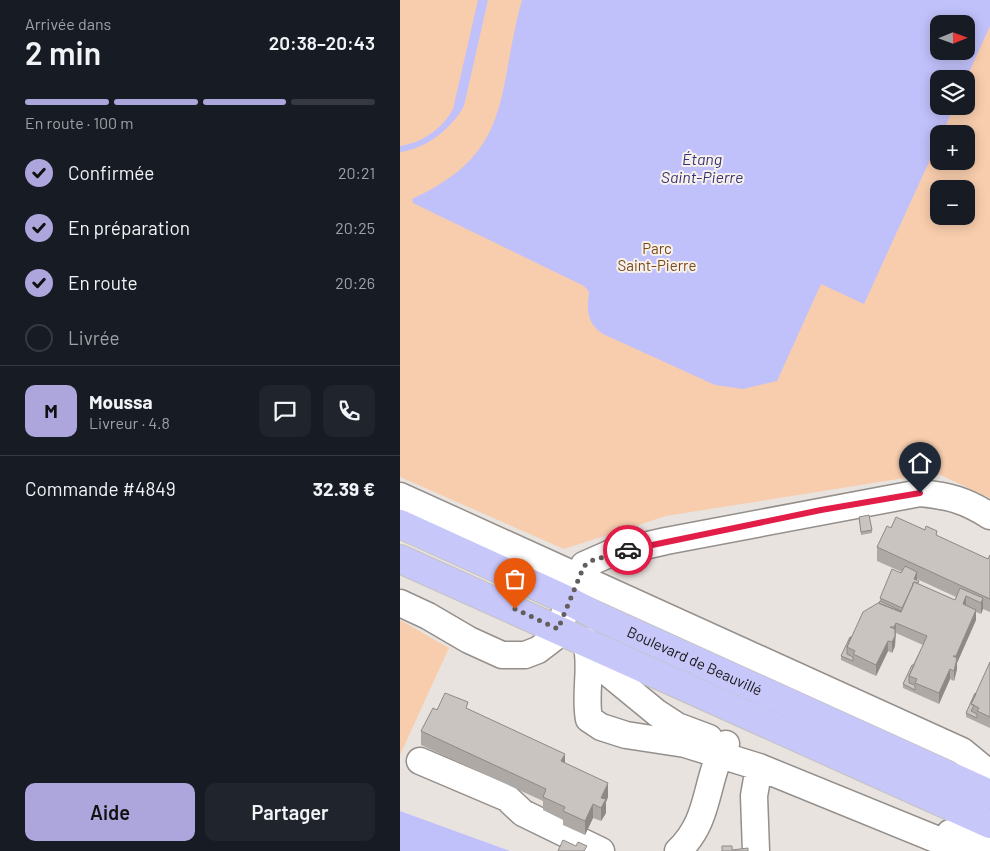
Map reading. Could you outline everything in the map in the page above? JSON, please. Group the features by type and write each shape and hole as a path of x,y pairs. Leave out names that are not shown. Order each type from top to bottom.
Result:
{"main road":[{"name":"Boulevard de Beauvillé","path":"400,524 573,589 597,616 990,794"},
{"name":"Boulevard de Beauvillé","path":"400,558 558,629 588,650 990,824"}],"street":[{"path":"400,603 502,654 525,655 538,650 555,637 584,566 593,560 618,552 802,514 920,493 950,496 974,506 990,516"},
{"path":"400,496 573,589 962,750 990,774"},
{"path":"588,650 586,700 589,719 601,727 626,735 712,746 990,850"},
{"path":"588,650 657,713 712,746 914,842 965,851"},
{"path":"678,851 687,843 704,814 712,746"},
{"path":"420,761 508,798 523,813 601,851"},
{"path":"756,851 754,796 759,767"}],"green space":[{"name":"Parc Saint-Pierre","path":"400,0 990,0 990,498 936,473 666,516 564,549 400,477"},
{"path":"400,620 449,648 400,755"}],"water":[{"path":"478,0 488,0 464,106 453,122 429,142 400,152 400,146 416,142 431,134 444,122 453,109"},
{"name":"Étang Saint-Pierre","path":"522,0 990,0 990,26 975,59 975,15 930,15 930,60 975,60 970,70 930,70 930,115 950,115 946,125 930,125 930,160 864,304 821,284 777,381 743,389 715,385 603,334 593,325 589,316 589,292 584,286 413,203 412,199 445,181 469,161 485,140 496,117"},
{"path":"400,811 510,851 400,851"}],"building":[{"path":"869,515 872,530 861,532 859,517"},
{"path":"896,517 925,530 926,526 937,531 936,535 988,559 990,555 990,599 877,547 887,526 891,528"},
{"path":"905,566 917,572 914,579 919,581 912,584 902,608 880,598 892,569 901,573"},
{"path":"914,582 955,600 960,588 983,598 981,603 966,596 963,604 976,610 956,656 953,656 957,658 954,671 950,669 939,693 915,683 917,679 909,676 927,636 896,623 894,627 890,627 895,629 895,636 892,642 888,641 876,665 853,654 855,651 847,647 863,612 878,603 901,612"},
{"path":"880,601 901,611 901,612 879,603"},
{"path":"850,637 847,654 853,657 853,661 841,656"},
{"path":"990,662 990,717 977,711 979,708 971,704"},
{"path":"912,665 914,665 909,676 909,683 915,685 915,690 903,684"},
{"path":"445,693 468,702 466,708 565,754 561,761 608,783 601,798 606,799 601,808 593,804 585,821 563,811 565,807 543,797 546,789 421,731 433,708 437,710"},
{"path":"975,693 971,704 974,705 971,711 977,714 977,718 966,713"},
{"path":"563,840 576,846 578,842 587,846 584,851 558,851"},
{"path":"722,846 732,846 732,850 748,848 748,851 722,851"}],"way so far":[{"path":"515,609 558,629 584,566 593,560 609,554 628,550"}],"route":[{"path":"628,550 821,510 920,493"}]}
